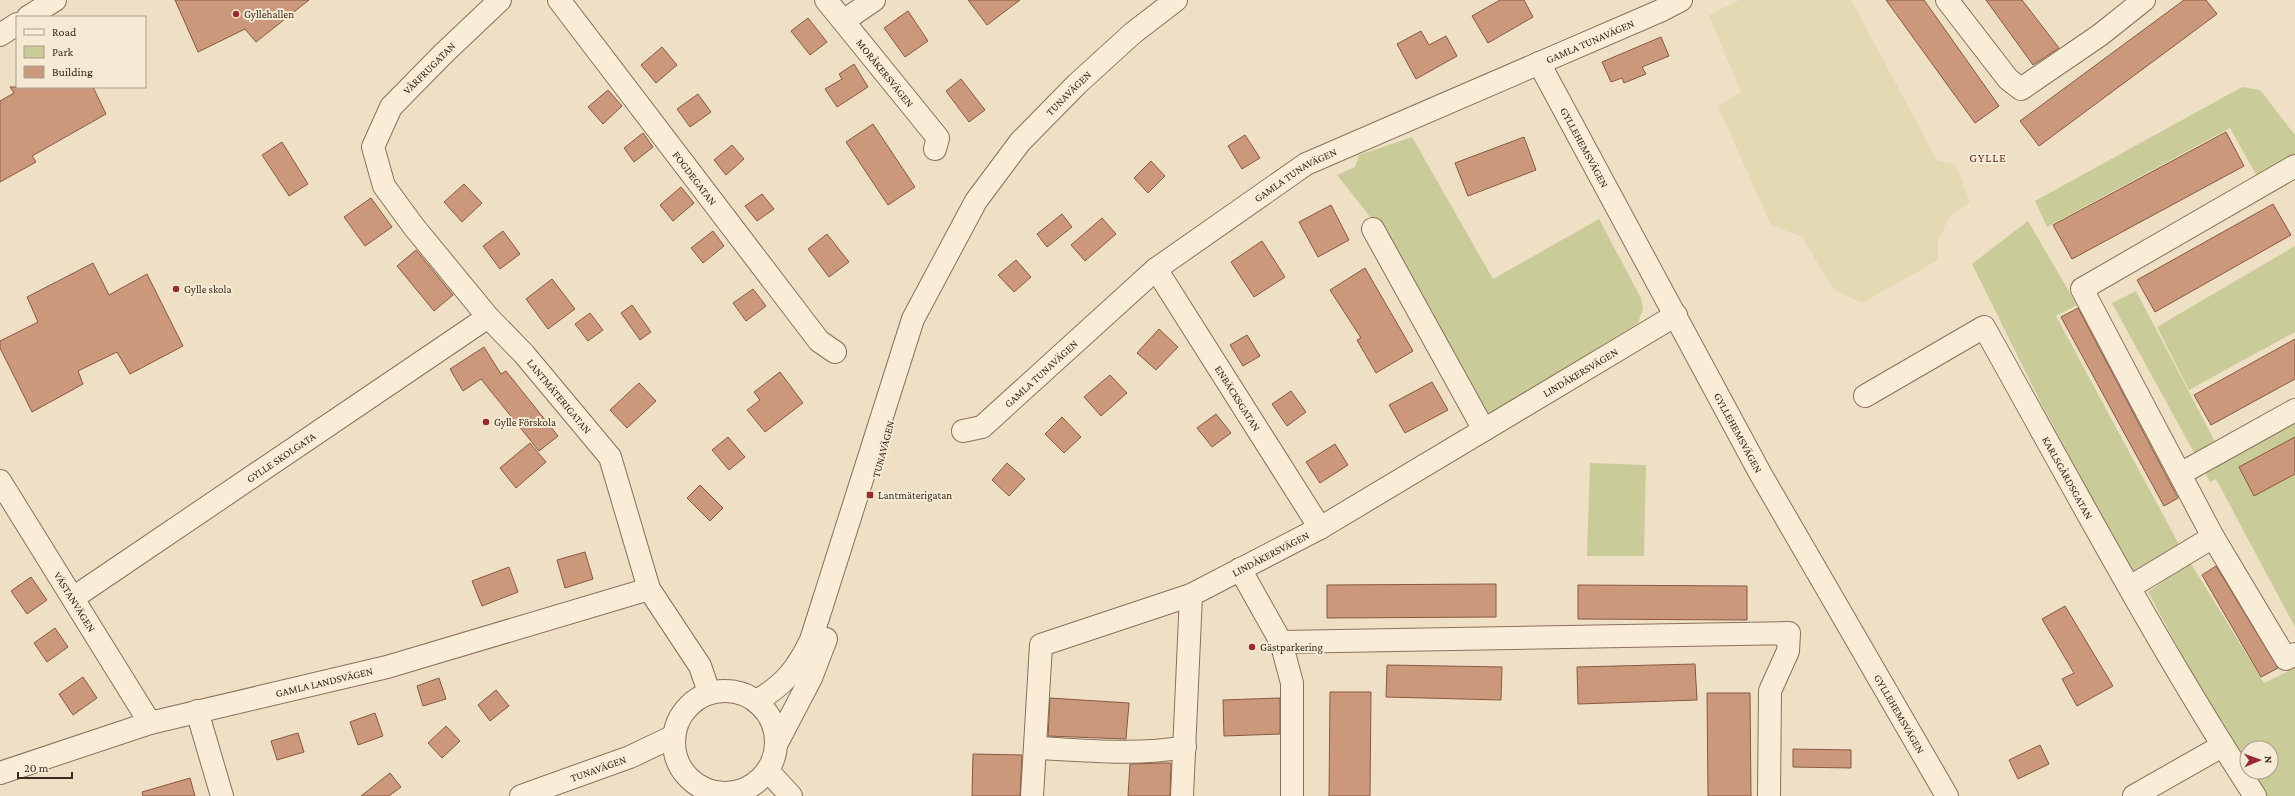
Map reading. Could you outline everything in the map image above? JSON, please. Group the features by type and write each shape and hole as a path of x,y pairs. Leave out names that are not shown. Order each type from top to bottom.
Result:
{"street":[{"path":"30,16 55,0"},
{"name":"VÅRFRUGATAN","path":"373,147 391,107 443,54 500,0"},
{"name":"FOGDEGATAN","path":"559,0 820,341 835,352"},
{"name":"MORÅKERSVÄGEN","path":"826,0 845,20 938,138 935,149"},
{"path":"845,20 874,0"},
{"name":"TUNAVÄGEN","path":"757,701 788,679 803,658 811,640 912,319 976,201 1020,142 1077,84 1133,33 1176,0"},
{"name":"GAMLA TUNAVÄGEN","path":"963,431 982,427 1156,269 1306,164 1660,11 1681,0"},
{"path":"1947,0 2008,79 2021,89 2100,35 2144,0"},
{"path":"0,35 16,25"},
{"name":"GYLLEHEMSVÄGEN","path":"1539,63 1760,473 1948,796"},
{"name":"LANTMÄTERIGATAN","path":"373,147 384,186 488,318 529,360 610,457 649,589 700,666 709,692"},
{"path":"2295,166 2082,289 2213,537 2286,659 2295,654"},
{"name":"TUNAVÄGEN","path":"777,743 811,678 842,594 920,319 976,201"},
{"path":"1373,229 1484,430"},
{"name":"ENBÄCKSGATAN","path":"1156,269 1320,528"},
{"name":"LINDÅKERSVÄGEN","path":"1035,748 1041,645 1191,595 1320,528 1676,315"},
{"name":"GYLLE SKOLGATA","path":"73,598 488,318"},
{"name":"KARLSGÅRDSGATAN","path":"1865,396 1984,327 2130,587 2222,746 2255,796"},
{"path":"2180,474 2295,410"},
{"name":"VÄSTANVÄGEN","path":"0,481 150,723"},
{"path":"2130,587 2213,537"},
{"path":"1240,569 1281,642 1292,683 1292,796"},
{"name":"GAMLA LANDSVÄGEN","path":"0,773 150,723 387,667 649,589"},
{"path":"1182,796 1191,595"},
{"path":"1281,642 1789,633 1788,651 1770,691 1768,796"},
{"path":"726,690 742,693 757,701 768,714 775,728 777,743 774,758 768,771 756,783 743,790 711,794 698,786 683,770 674,751 674,736 677,722 685,709 696,699 709,692 726,690"},
{"path":"197,711 222,796"},
{"name":"TUNAVÄGEN","path":"521,796 630,757 674,736"},
{"path":"2134,796 2222,746"},
{"path":"1032,796 1035,748 1128,752 1160,751 1185,747"},
{"path":"768,771 791,796"}],"shaded area":[{"path":"1740,0 1851,0 1937,160 1956,165 1970,202 1950,215 1938,241 1938,260 1862,303 1834,290 1802,237 1771,225 1718,106 1741,92 1709,15"}],"green space":[{"path":"2242,87 2260,90 2295,135 2295,160 2259,180 2230,128 2047,227 2035,201"},
{"path":"1412,137 1493,279 1599,219 1641,298 1643,309 1638,323 1486,418 1375,223 1337,175 1355,167 1359,155"},
{"path":"2028,221 2077,305 2056,316 2182,550 2136,579 2042,405 1972,264"},
{"path":"2295,246 2295,332 2189,390 2157,327"},
{"path":"2136,291 2223,457 2295,417 2295,627 2216,479 2210,482 2112,303"},
{"path":"1590,463 1646,465 1644,556 1587,556"},
{"path":"2190,562 2264,683 2295,668 2295,796 2258,796 2249,780 2279,780 2279,740 2239,740 2239,761 2148,592"}],"building":[{"name":"Gyllehallen","path":"175,0 309,0 256,42 245,29 198,52"},
{"path":"968,0 1020,0 987,25"},
{"path":"1500,0 1524,0 1533,17 1488,43 1472,16"},
{"path":"1886,0 1924,0 1999,106 1975,123"},
{"path":"1986,0 2022,0 2059,48 2033,65"},
{"path":"2184,0 2206,0 2217,14 2039,146 2020,121"},
{"path":"908,11 928,41 905,57 884,28"},
{"path":"808,18 827,42 810,55 791,31"},
{"path":"1421,31 1429,45 1446,36 1457,56 1416,79 1397,44"},
{"path":"1661,37 1669,56 1642,67 1646,74 1624,83 1622,78 1611,82 1602,62"},
{"path":"662,47 677,65 656,83 641,65"},
{"path":"854,64 868,87 837,107 825,89 842,79 839,74"},
{"path":"961,79 985,110 969,122 946,91"},
{"path":"10,87 93,88 106,114 32,156 36,162 0,182 0,101 14,93"},
{"path":"608,90 622,106 603,124 588,107"},
{"path":"698,94 711,112 690,127 677,109"},
{"path":"873,124 915,187 888,205 846,142"},
{"path":"2226,132 2244,166 2072,259 2053,225"},
{"path":"643,133 653,147 634,162 624,148"},
{"path":"1245,135 1260,158 1242,169 1228,146"},
{"path":"1524,137 1536,170 1468,196 1455,163"},
{"path":"282,142 308,184 289,196 262,155"},
{"path":"732,145 744,159 726,175 714,160"},
{"path":"1151,161 1165,176 1148,193 1134,178"},
{"path":"464,184 482,203 462,222 444,202"},
{"path":"681,187 694,203 673,221 660,205"},
{"path":"762,194 774,209 757,221 745,206"},
{"path":"371,198 392,227 365,246 344,217"},
{"path":"2273,204 2291,235 2155,312 2137,280"},
{"path":"1331,205 1349,240 1318,257 1299,222"},
{"path":"1062,214 1072,227 1047,247 1037,234"},
{"path":"1102,218 1116,234 1085,261 1071,245"},
{"path":"503,231 520,254 500,269 483,246"},
{"path":"713,231 724,246 703,263 691,248"},
{"path":"827,234 849,262 829,277 808,249"},
{"path":"1262,241 1285,277 1254,297 1231,262"},
{"path":"416,250 453,295 434,311 397,266"},
{"path":"1016,260 1031,277 1014,292 998,275"},
{"path":"93,263 109,295 147,274 183,346 130,374 117,352 78,371 83,384 32,412 0,348 0,341 38,322 27,297"},
{"path":"1365,268 1413,351 1376,373 1357,340 1361,338 1330,290"},
{"path":"552,279 575,309 548,329 526,299"},
{"path":"753,289 766,306 746,321 733,303"},
{"path":"632,305 651,332 640,340 621,313"},
{"path":"2078,308 2178,498 2164,506 2061,317"},
{"path":"590,313 603,330 588,341 575,324"},
{"path":"1159,329 1178,347 1156,370 1137,353"},
{"path":"1247,335 1260,356 1243,366 1230,345"},
{"path":"2295,339 2295,379 2211,425 2194,395"},
{"path":"484,347 501,374 506,371 558,436 539,451 481,379 463,391 450,369"},
{"path":"780,372 803,403 765,432 747,410 760,400 754,392"},
{"path":"1110,375 1127,393 1101,416 1084,397"},
{"path":"1432,382 1448,410 1405,433 1389,405"},
{"path":"639,383 656,401 627,428 610,410"},
{"path":"1291,391 1306,412 1287,426 1272,404"},
{"path":"1216,414 1231,433 1212,447 1197,428"},
{"path":"1062,417 1081,437 1064,453 1045,434"},
{"path":"728,437 745,457 729,470 712,450"},
{"path":"2295,437 2295,474 2254,496 2239,467"},
{"path":"530,443 546,462 516,488 500,468"},
{"path":"1335,444 1348,465 1320,483 1306,462"},
{"path":"1007,463 1025,479 1009,496 992,480"},
{"path":"700,485 723,508 710,521 687,498"},
{"path":"585,552 593,579 565,588 557,560"},
{"path":"2216,566 2278,668 2261,677 2202,575"},
{"path":"509,567 518,592 482,606 472,581"},
{"path":"31,577 47,600 27,614 11,591"},
{"path":"1496,584 1496,617 1327,618 1327,585"},
{"path":"1578,585 1747,586 1747,620 1578,619"},
{"path":"2065,606 2113,686 2077,706 2062,679 2074,673 2042,619"},
{"path":"55,628 68,647 47,662 34,643"},
{"path":"1695,664 1697,700 1578,704 1577,667"},
{"path":"1387,665 1502,667 1501,700 1386,697"},
{"path":"83,677 97,698 73,715 59,694"},
{"path":"439,678 446,699 423,706 417,686"},
{"path":"496,690 509,706 490,721 478,705"},
{"path":"1330,692 1371,692 1370,796 1329,796"},
{"path":"1707,693 1750,693 1751,796 1708,796"},
{"path":"1050,698 1129,703 1126,739 1048,736"},
{"path":"1280,698 1280,734 1224,736 1223,700"},
{"path":"375,713 383,736 358,745 350,722"},
{"path":"446,726 460,741 442,758 428,743"},
{"path":"298,733 304,752 277,760 271,741"},
{"path":"2040,745 2049,764 2018,779 2009,760"},
{"path":"1793,749 1851,750 1851,768 1793,767"},
{"path":"973,754 1022,755 1020,796 972,796"},
{"path":"1171,763 1170,796 1128,796 1130,764"},
{"path":"390,773 401,787 389,796 361,796"},
{"path":"190,778 195,796 143,796 142,792"}],"place":[{"name":"Gyllehallen","path":"236,14"},
{"name":"Gylle skola","path":"176,289"},
{"name":"Gylle Förskola","path":"486,422"},
{"name":"Lantmäterigatan","path":"870,495"},
{"name":"Gästparkering","path":"1252,647"}],"district":[{"name":"GYLLE","path":"1988,158"}]}
